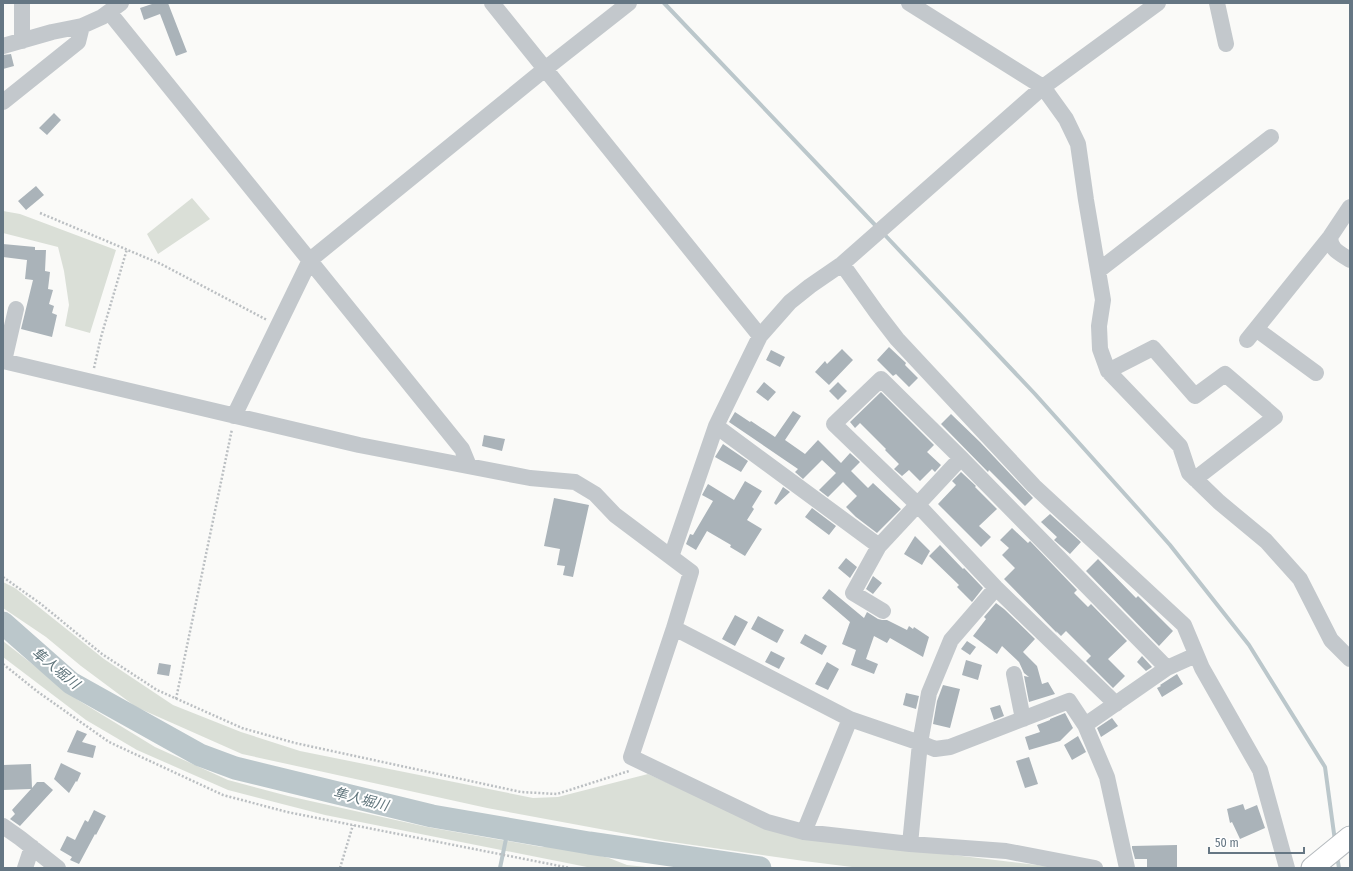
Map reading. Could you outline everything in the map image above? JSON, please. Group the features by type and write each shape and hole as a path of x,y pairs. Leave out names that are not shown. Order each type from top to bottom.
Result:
{"main road":[{"path":"1312,868 1350,837"}],"street":[{"path":"22,3 22,41"},
{"path":"492,3 760,336"},
{"path":"234,416 310,260 545,69 629,3"},
{"path":"909,3 1043,87 1066,119 1078,144 1103,300 1099,326 1100,349 1108,371 1180,446 1189,473 1218,502 1266,541 1300,579 1331,640 1350,659"},
{"path":"671,557 716,426 760,336 790,302 842,264 1043,87 1158,3"},
{"path":"1217,3 1226,44"},
{"path":"3,46 52,32 82,26 102,17 115,7 310,260 462,449 469,466"},
{"path":"3,102 78,42 82,26"},
{"path":"1098,271 1271,137"},
{"path":"1316,373 1252,335 1330,237 1350,207"},
{"path":"1330,237 1330,244 1333,248 1350,260"},
{"path":"842,264 897,339 1034,486 1184,625 1196,654 1260,770 1287,868"},
{"path":"16,309 3,361 91,383 359,445 530,478 575,482 595,494 615,515 691,572 631,757 767,822 804,832 910,844 1006,851 1095,868"},
{"path":"1108,371 1153,348 1195,396 1225,374 1275,417 1196,479"},
{"path":"1116,704 996,588 917,504 834,424 881,379 1168,668"},
{"path":"716,426 879,546"},
{"path":"883,611 853,593 879,546 961,458"},
{"path":"910,844 920,743 929,693 951,640 996,588"},
{"path":"674,628 850,718 935,749 950,747 1068,701 1085,725 1107,777 1127,868"},
{"path":"1085,725 1168,668 1196,654"},
{"path":"1014,674 1023,719"},
{"path":"804,832 850,718"},
{"path":"3,826 58,868"},
{"path":"25,868 32,847"}],"path":[{"path":"40,213 161,264 278,325"},
{"path":"91,383 101,337 126,249"},
{"path":"176,699 234,416"},
{"path":"3,577 41,604 102,654 157,690 242,728 295,743 521,792 557,794 648,765"},
{"path":"3,664 38,692 109,742 223,795 287,812 570,868"},
{"path":"340,868 353,825"}],"shaded area":[{"path":"192,198 210,219 158,254 147,234"},
{"path":"3,211 20,214 116,250 90,333 65,326 69,305 64,271 58,247 3,233"},
{"path":"3,582 15,588 104,659 173,705 241,732 300,751 533,798 558,797 648,774 732,812 895,848 1063,868 860,868 804,861 665,841 487,808 242,754 136,707 81,666 46,637 3,608"},
{"path":"3,641 78,700 155,747 228,780 288,796 427,827 542,847 565,847 609,858 627,865 656,868 592,868 325,815 228,790 137,750 86,720 3,657"}],"building":[{"path":"155,3 168,3 187,52 176,56 160,14 144,20 140,8"},
{"path":"11,54 14,66 3,69 3,55"},
{"path":"54,113 61,120 47,135 39,128"},
{"path":"36,186 44,195 26,210 18,201"},
{"path":"3,244 35,247 35,250 46,250 45,271 50,272 48,289 53,290 49,304 54,306 52,313 57,315 52,337 21,329 33,280 25,279 27,260 3,257"},
{"path":"889,347 906,363 905,365 918,378 909,387 896,374 893,376 877,360"},
{"path":"842,349 853,360 829,385 815,372 825,361 827,364"},
{"path":"771,350 785,357 780,367 766,360"},
{"path":"764,382 776,392 768,401 756,392"},
{"path":"838,382 847,391 838,400 829,391"},
{"path":"881,392 934,445 927,452 941,465 935,472 932,469 920,481 909,470 902,476 894,469 899,464 885,450 886,449 860,423 855,428 850,422"},
{"path":"793,411 801,416 785,440 805,454 818,440 841,463 850,453 860,462 851,471 868,488 873,483 901,509 877,533 856,517 846,507 857,496 843,482 828,497 819,490 836,473 822,460 803,479 795,472 798,469 729,422 735,412 775,437"},
{"path":"951,414 1033,498 1025,506 989,470 988,472 941,424"},
{"path":"484,435 505,439 502,451 482,446"},
{"path":"723,444 748,461 741,472 715,457"},
{"path":"961,472 997,509 979,526 991,537 981,547 938,504 956,485 952,481"},
{"path":"745,481 762,491 752,507 754,509 747,520 762,529 745,556 730,547 731,545 707,531 696,550 686,544 690,534 693,535 713,501 702,495 708,484 734,500"},
{"path":"783,487 790,492 776,505 774,503"},
{"path":"554,498 589,505 573,577 563,575 565,566 557,565 560,549 544,546"},
{"path":"812,508 836,526 829,535 805,517"},
{"path":"1050,514 1081,542 1070,554 1054,540 1057,537 1041,522"},
{"path":"1012,528 1028,543 1030,541 1077,590 1074,593 1088,607 1091,604 1127,641 1108,659 1125,676 1113,688 1086,661 1091,656 1066,631 1061,636 1056,631 1057,633 1004,579 1015,568 1002,555 1009,548 1000,540"},
{"path":"915,536 930,551 922,565 904,554"},
{"path":"940,545 983,588 972,602 957,587 959,585 929,556"},
{"path":"846,558 857,567 850,578 838,568"},
{"path":"1098,559 1136,598 1138,596 1173,631 1159,646 1086,571"},
{"path":"873,576 882,583 873,594 866,589"},
{"path":"829,589 864,618 867,612 878,619 887,620 907,630 909,626 913,629 914,627 929,637 923,657 890,638 887,643 874,636 866,659 878,664 874,674 851,665 856,650 842,644 850,622 822,598"},
{"path":"996,603 1035,639 1023,652 1037,666 1042,684 1048,682 1055,694 1029,702 1024,676 1029,677 1024,673 1019,662 1002,646 997,654 973,636 986,619 984,617"},
{"path":"735,615 748,622 735,646 722,639"},
{"path":"758,616 784,630 777,643 751,629"},
{"path":"805,634 827,646 822,655 800,643"},
{"path":"967,641 976,647 970,655 961,649"},
{"path":"771,651 785,658 779,669 765,662"},
{"path":"1142,656 1152,667 1146,671 1137,662"},
{"path":"966,660 982,665 978,680 962,675"},
{"path":"827,662 839,669 828,690 815,684"},
{"path":"159,663 171,665 169,676 157,674"},
{"path":"1177,674 1183,684 1162,697 1157,688"},
{"path":"943,685 960,689 950,728 933,724 937,701"},
{"path":"906,693 919,696 916,709 903,705"},
{"path":"1000,705 1004,716 994,720 990,708"},
{"path":"1065,713 1073,728 1060,741 1029,750 1025,737 1040,732 1037,725"},
{"path":"1112,718 1118,726 1101,737 1097,728"},
{"path":"77,730 87,734 82,742 96,746 93,758 67,752"},
{"path":"1078,736 1086,752 1072,760 1064,745"},
{"path":"1029,757 1038,784 1025,788 1016,761"},
{"path":"61,763 81,773 77,782 76,781 69,793 54,779"},
{"path":"31,764 32,788 37,782 44,782 53,790 20,826 10,819 15,814 12,810 31,789 3,790 3,765"},
{"path":"1243,804 1245,810 1257,805 1265,828 1240,839 1232,822 1230,823 1227,809"},
{"path":"94,810 106,816 79,864 70,860 72,857 60,850 67,836 75,840 85,820 88,822"},
{"path":"1177,845 1177,868 1147,868 1147,859 1135,859 1132,848 1132,846"}],"waterway":[{"path":"664,3 877,227"},
{"path":"882,232 1035,394 1140,511 1170,545 1249,645 1325,767 1335,841"},
{"name":"隼人堀川","path":"3,623 71,683 200,755 235,768 432,816 589,843 760,868"},
{"path":"500,868 508,829"},
{"path":"1337,856 1339,868"}]}
